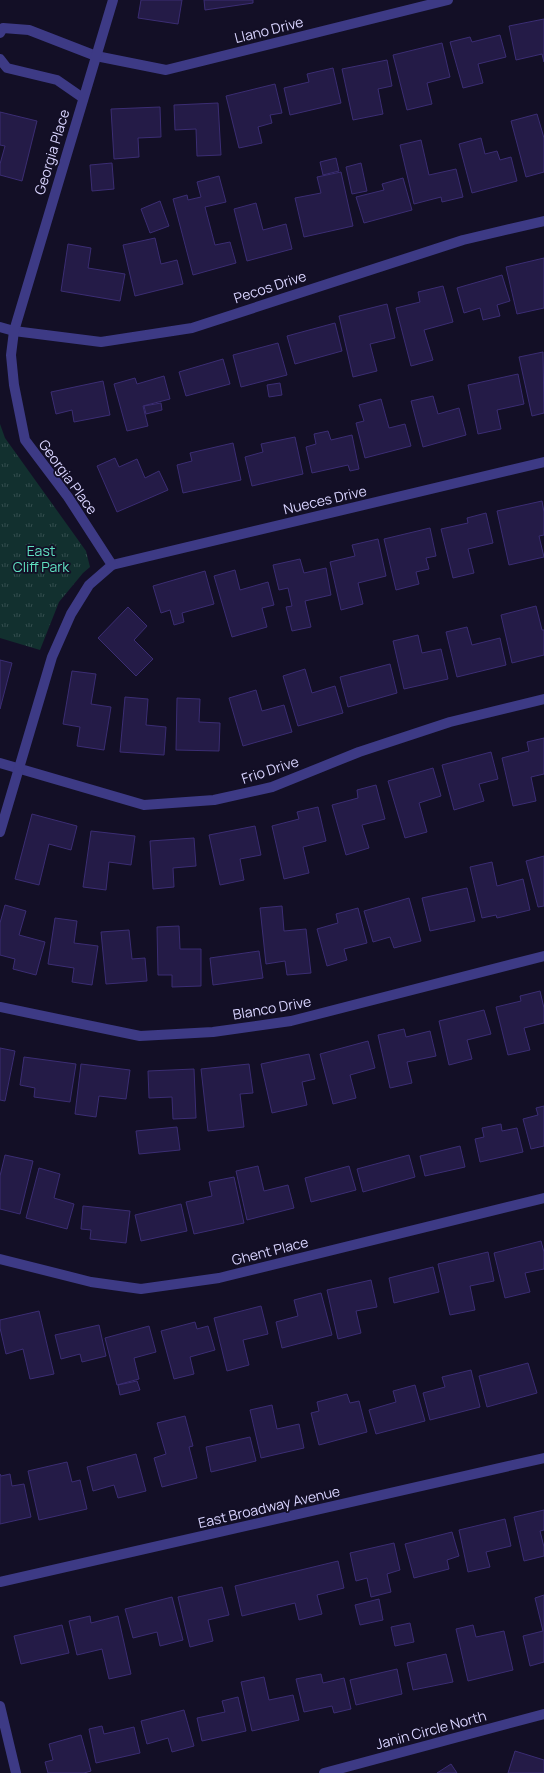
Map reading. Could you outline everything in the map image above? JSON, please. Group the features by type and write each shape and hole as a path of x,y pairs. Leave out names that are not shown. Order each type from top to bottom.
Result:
{"street":[{"name":"Georgia Place","path":"112,565 68,497 25,440 14,385 11,355 14,331 113,0"},
{"name":"Llano Drive","path":"0,32 3,28 29,30 96,56 166,70 448,0"},
{"path":"0,59 7,68 57,80 83,98"},
{"name":"Pecos Drive","path":"0,327 14,331 101,342 192,328 463,240 544,221"},
{"name":"Nueces Drive","path":"112,565 544,462"},
{"path":"0,832 52,657 71,614 89,585 112,565"},
{"name":"Frio Drive","path":"0,763 144,804 214,800 272,787 359,752 450,722 544,699"},
{"name":"Blanco Drive","path":"0,1007 140,1036 213,1032 291,1021 544,956"},
{"name":"Ghent Place","path":"0,1259 91,1282 141,1289 219,1278 544,1198"},
{"name":"East Broadway Avenue","path":"0,1582 544,1458"},
{"path":"0,1706 16,1773"},
{"name":"Janin Circle North","path":"324,1773 350,1770 544,1714"}],"green space":[{"name":"East Cliff Park","path":"0,424 5,438 86,551 90,567 83,573 59,602 40,650 0,638"}],"building":[{"path":"141,0 182,0 178,24 138,18"},
{"path":"204,0 253,0 253,3 205,10"},
{"path":"544,19 544,62 542,54 516,60 509,26"},
{"path":"500,35 506,57 478,64 483,83 463,88 450,42 470,37 472,42"},
{"path":"442,43 450,77 427,83 432,104 407,110 393,55"},
{"path":"387,60 392,86 378,89 383,114 353,120 342,69"},
{"path":"333,68 341,103 290,115 284,88 309,82 307,74"},
{"path":"275,84 282,113 270,115 272,123 258,127 262,143 239,148 226,96"},
{"path":"218,103 221,155 197,156 196,129 175,130 174,105"},
{"path":"160,107 161,137 138,138 139,157 114,159 111,109"},
{"path":"0,112 37,121 22,181 0,175 0,164 5,146 0,145"},
{"path":"537,114 544,138 544,172 526,177 511,121"},
{"path":"481,138 485,154 497,151 500,160 511,157 517,181 472,193 459,144"},
{"path":"421,140 429,175 456,169 463,197 442,202 441,197 414,204 400,145"},
{"path":"336,158 339,171 323,175 320,162"},
{"path":"112,163 114,189 92,191 90,165"},
{"path":"361,163 367,191 352,194 346,167"},
{"path":"341,172 353,226 304,237 295,198 321,193 317,177"},
{"path":"219,176 226,202 205,207 215,245 230,242 236,263 193,275 173,199 187,195 188,200 201,197 197,182"},
{"path":"403,178 412,210 364,223 356,197 384,190 382,184"},
{"path":"160,201 169,226 150,233 141,209"},
{"path":"256,203 263,230 286,224 292,249 247,261 234,209"},
{"path":"155,238 161,264 177,260 183,284 135,296 123,245"},
{"path":"68,244 91,248 88,268 125,274 120,301 61,291"},
{"path":"544,258 544,308 517,314 506,267"},
{"path":"502,275 510,301 497,305 500,316 483,320 480,308 464,313 457,288"},
{"path":"443,286 453,322 424,330 433,360 411,366 396,308 420,302 418,292"},
{"path":"387,304 395,338 370,344 377,371 353,377 339,316"},
{"path":"335,323 342,351 295,364 287,336"},
{"path":"278,343 287,375 241,387 233,355"},
{"path":"543,352 544,413 532,416 519,357"},
{"path":"223,359 230,384 186,396 179,372"},
{"path":"518,374 524,404 497,410 501,429 478,434 468,385"},
{"path":"164,376 170,399 143,406 148,426 127,431 114,384 135,378 137,384"},
{"path":"103,381 110,415 74,422 72,410 56,414 51,392"},
{"path":"280,383 282,395 269,397 267,385"},
{"path":"433,396 438,414 459,408 466,435 423,447 411,401"},
{"path":"381,399 389,428 405,424 411,446 365,458 356,423 364,421 359,405"},
{"path":"161,403 162,410 146,414 144,406"},
{"path":"328,431 331,440 352,435 359,469 350,471 348,465 312,473 306,447 316,444 314,434"},
{"path":"295,437 303,474 252,486 245,457 263,452 261,444"},
{"path":"233,443 241,480 183,493 177,465 192,461 190,453"},
{"path":"115,458 119,467 137,459 145,478 159,471 168,490 117,512 97,466"},
{"path":"542,501 544,512 544,535 539,536 544,557 509,565 497,511"},
{"path":"486,513 493,543 468,549 474,573 453,578 441,529 468,523 467,518"},
{"path":"430,528 436,556 426,558 429,569 416,572 419,584 396,590 384,539"},
{"path":"378,539 386,576 358,583 363,604 341,610 330,562 355,556 352,545"},
{"path":"300,559 304,573 326,568 331,595 305,601 311,627 292,631 286,607 292,606 288,588 279,590 273,565"},
{"path":"235,570 240,590 268,582 274,605 262,608 267,627 232,637 214,576"},
{"path":"205,571 214,604 182,613 184,622 174,625 170,610 161,613 153,586"},
{"path":"536,606 542,630 544,630 544,655 512,663 501,615"},
{"path":"128,607 147,626 134,640 153,659 136,676 98,638"},
{"path":"467,627 472,645 500,638 506,665 457,677 446,632"},
{"path":"418,635 422,653 441,649 448,679 404,689 393,641"},
{"path":"0,660 12,663 0,709"},
{"path":"390,664 397,693 348,707 340,677"},
{"path":"305,669 312,693 335,686 343,713 298,726 283,676"},
{"path":"72,671 96,674 91,704 111,707 104,750 77,746 80,727 63,724"},
{"path":"256,690 262,711 284,705 292,732 243,746 229,698"},
{"path":"125,697 148,699 146,725 166,727 164,755 120,752"},
{"path":"177,698 200,699 199,722 220,723 219,751 176,750"},
{"path":"544,738 544,774 531,777 536,801 513,806 502,758 529,751 527,742"},
{"path":"491,752 498,779 479,784 484,801 454,810 442,765"},
{"path":"433,768 441,796 419,803 427,832 405,838 388,781"},
{"path":"376,785 385,819 362,825 369,848 346,855 332,805 358,798 357,790"},
{"path":"318,807 326,841 303,847 309,873 284,879 272,826 299,819 297,812"},
{"path":"32,814 77,826 71,850 49,844 39,885 15,879"},
{"path":"255,826 261,855 240,859 244,880 220,885 209,835"},
{"path":"91,831 135,836 131,865 109,862 106,890 83,887"},
{"path":"194,838 196,866 173,868 174,887 153,889 150,841"},
{"path":"544,856 544,906 538,907 526,861"},
{"path":"492,862 497,886 523,879 530,910 497,918 496,915 482,918 470,867"},
{"path":"467,888 475,921 430,931 422,898"},
{"path":"409,898 421,941 394,948 390,937 373,942 364,911"},
{"path":"5,905 26,911 19,935 45,942 36,975 13,969 15,959 0,955 0,923"},
{"path":"282,906 284,931 306,929 311,973 287,975 285,961 266,964 260,908"},
{"path":"358,908 367,943 344,949 347,960 327,966 317,929 338,923 336,914"},
{"path":"55,918 77,921 74,943 98,946 92,985 72,982 74,968 48,964"},
{"path":"179,926 180,949 201,949 201,986 172,987 172,975 158,975 157,927"},
{"path":"129,930 132,959 145,958 147,981 106,984 101,932"},
{"path":"259,951 263,978 213,985 210,958"},
{"path":"540,991 544,1008 544,1023 524,1028 530,1050 508,1055 496,1007 521,1001 520,996"},
{"path":"484,1010 491,1034 467,1040 472,1059 449,1065 439,1021"},
{"path":"404,1029 406,1037 430,1031 436,1056 407,1062 412,1083 390,1088 378,1035"},
{"path":"368,1041 375,1068 350,1075 356,1098 333,1104 320,1054"},
{"path":"0,1048 15,1051 5,1101 0,1100"},
{"path":"309,1054 315,1079 302,1082 307,1105 272,1113 261,1064"},
{"path":"24,1057 76,1064 70,1102 34,1097 35,1088 20,1085"},
{"path":"81,1064 130,1070 126,1099 99,1096 96,1117 75,1114"},
{"path":"249,1064 253,1093 240,1094 244,1127 208,1131 201,1069"},
{"path":"194,1069 196,1118 173,1119 172,1097 149,1098 148,1071"},
{"path":"544,1106 544,1146 531,1149 523,1119 538,1115 536,1108"},
{"path":"501,1124 502,1131 517,1128 523,1152 480,1162 475,1139 484,1137 482,1128"},
{"path":"177,1127 180,1150 139,1154 136,1131"},
{"path":"460,1146 465,1167 425,1176 420,1156"},
{"path":"5,1155 33,1161 20,1214 0,1209 0,1176"},
{"path":"409,1155 415,1177 363,1192 357,1169"},
{"path":"258,1166 264,1191 288,1185 294,1208 247,1220 236,1171"},
{"path":"349,1166 356,1190 311,1202 305,1178"},
{"path":"39,1168 60,1174 54,1198 74,1204 67,1229 26,1218"},
{"path":"234,1177 244,1223 194,1234 186,1202 212,1196 209,1182"},
{"path":"181,1204 187,1231 141,1241 135,1215"},
{"path":"83,1206 130,1211 126,1243 90,1239 91,1230 81,1229"},
{"path":"541,1241 544,1252 544,1269 525,1273 530,1292 505,1298 494,1253"},
{"path":"488,1252 494,1281 470,1286 475,1310 450,1315 438,1264"},
{"path":"433,1267 439,1292 394,1303 389,1278"},
{"path":"371,1280 377,1307 356,1311 361,1333 338,1339 327,1290"},
{"path":"321,1293 332,1335 282,1348 276,1322 298,1316 294,1300"},
{"path":"261,1306 268,1334 243,1340 249,1365 227,1371 214,1318"},
{"path":"39,1311 54,1374 30,1379 23,1349 6,1354 0,1328 0,1320"},
{"path":"195,1322 197,1329 208,1326 215,1350 190,1357 194,1374 174,1379 161,1331"},
{"path":"99,1325 106,1356 82,1362 80,1354 61,1359 55,1335"},
{"path":"149,1326 156,1352 134,1358 139,1379 117,1385 105,1338"},
{"path":"528,1363 537,1393 487,1407 479,1376"},
{"path":"471,1370 480,1407 430,1420 423,1393 445,1387 442,1377"},
{"path":"137,1381 140,1390 120,1395 118,1385"},
{"path":"415,1385 425,1421 376,1434 369,1410 396,1402 393,1391"},
{"path":"347,1394 350,1403 359,1401 367,1432 319,1445 311,1413 319,1411 317,1402"},
{"path":"272,1405 277,1429 299,1424 304,1448 261,1458 250,1410"},
{"path":"185,1416 193,1446 189,1447 197,1478 162,1487 154,1458 166,1454 157,1423"},
{"path":"250,1437 256,1461 211,1472 206,1447"},
{"path":"136,1454 146,1491 118,1498 114,1485 93,1491 87,1467"},
{"path":"67,1462 72,1482 80,1480 87,1509 39,1520 28,1471"},
{"path":"0,1474 1,1476 10,1474 12,1486 24,1484 31,1517 0,1524"},
{"path":"544,1510 544,1530 540,1531 544,1547 544,1556 524,1561 514,1517"},
{"path":"505,1519 511,1546 486,1552 490,1567 468,1572 459,1530"},
{"path":"452,1532 459,1556 447,1560 449,1569 414,1578 405,1544"},
{"path":"394,1543 400,1570 387,1574 391,1592 371,1597 367,1578 356,1581 350,1553"},
{"path":"338,1561 344,1588 317,1595 322,1614 299,1620 295,1603 242,1616 235,1586"},
{"path":"222,1587 229,1615 208,1620 213,1641 190,1647 178,1597"},
{"path":"544,1595 544,1662 530,1666 523,1636 543,1631 535,1598"},
{"path":"172,1597 183,1640 160,1646 157,1632 133,1638 125,1609"},
{"path":"379,1599 383,1620 360,1625 355,1605"},
{"path":"90,1616 91,1623 118,1616 131,1674 109,1679 102,1649 77,1655 69,1621"},
{"path":"410,1623 414,1642 395,1646 391,1627"},
{"path":"62,1625 69,1653 21,1664 14,1636"},
{"path":"473,1625 476,1637 504,1631 513,1670 468,1681 456,1629"},
{"path":"446,1654 453,1682 413,1690 407,1663"},
{"path":"397,1669 402,1694 356,1705 350,1680"},
{"path":"321,1674 323,1683 344,1678 351,1709 334,1713 332,1706 304,1712 296,1679"},
{"path":"264,1677 269,1700 293,1695 299,1720 252,1731 241,1682"},
{"path":"238,1697 246,1731 202,1741 197,1718 225,1712 222,1701"},
{"path":"184,1710 194,1746 172,1752 168,1738 147,1744 141,1721"},
{"path":"102,1726 104,1734 134,1727 140,1753 96,1763 89,1729"},
{"path":"81,1735 91,1771 84,1773 48,1773 45,1762 53,1760 49,1744"},
{"path":"515,1751 544,1760 544,1773 508,1773"},
{"path":"451,1764 457,1773 437,1773"}]}
